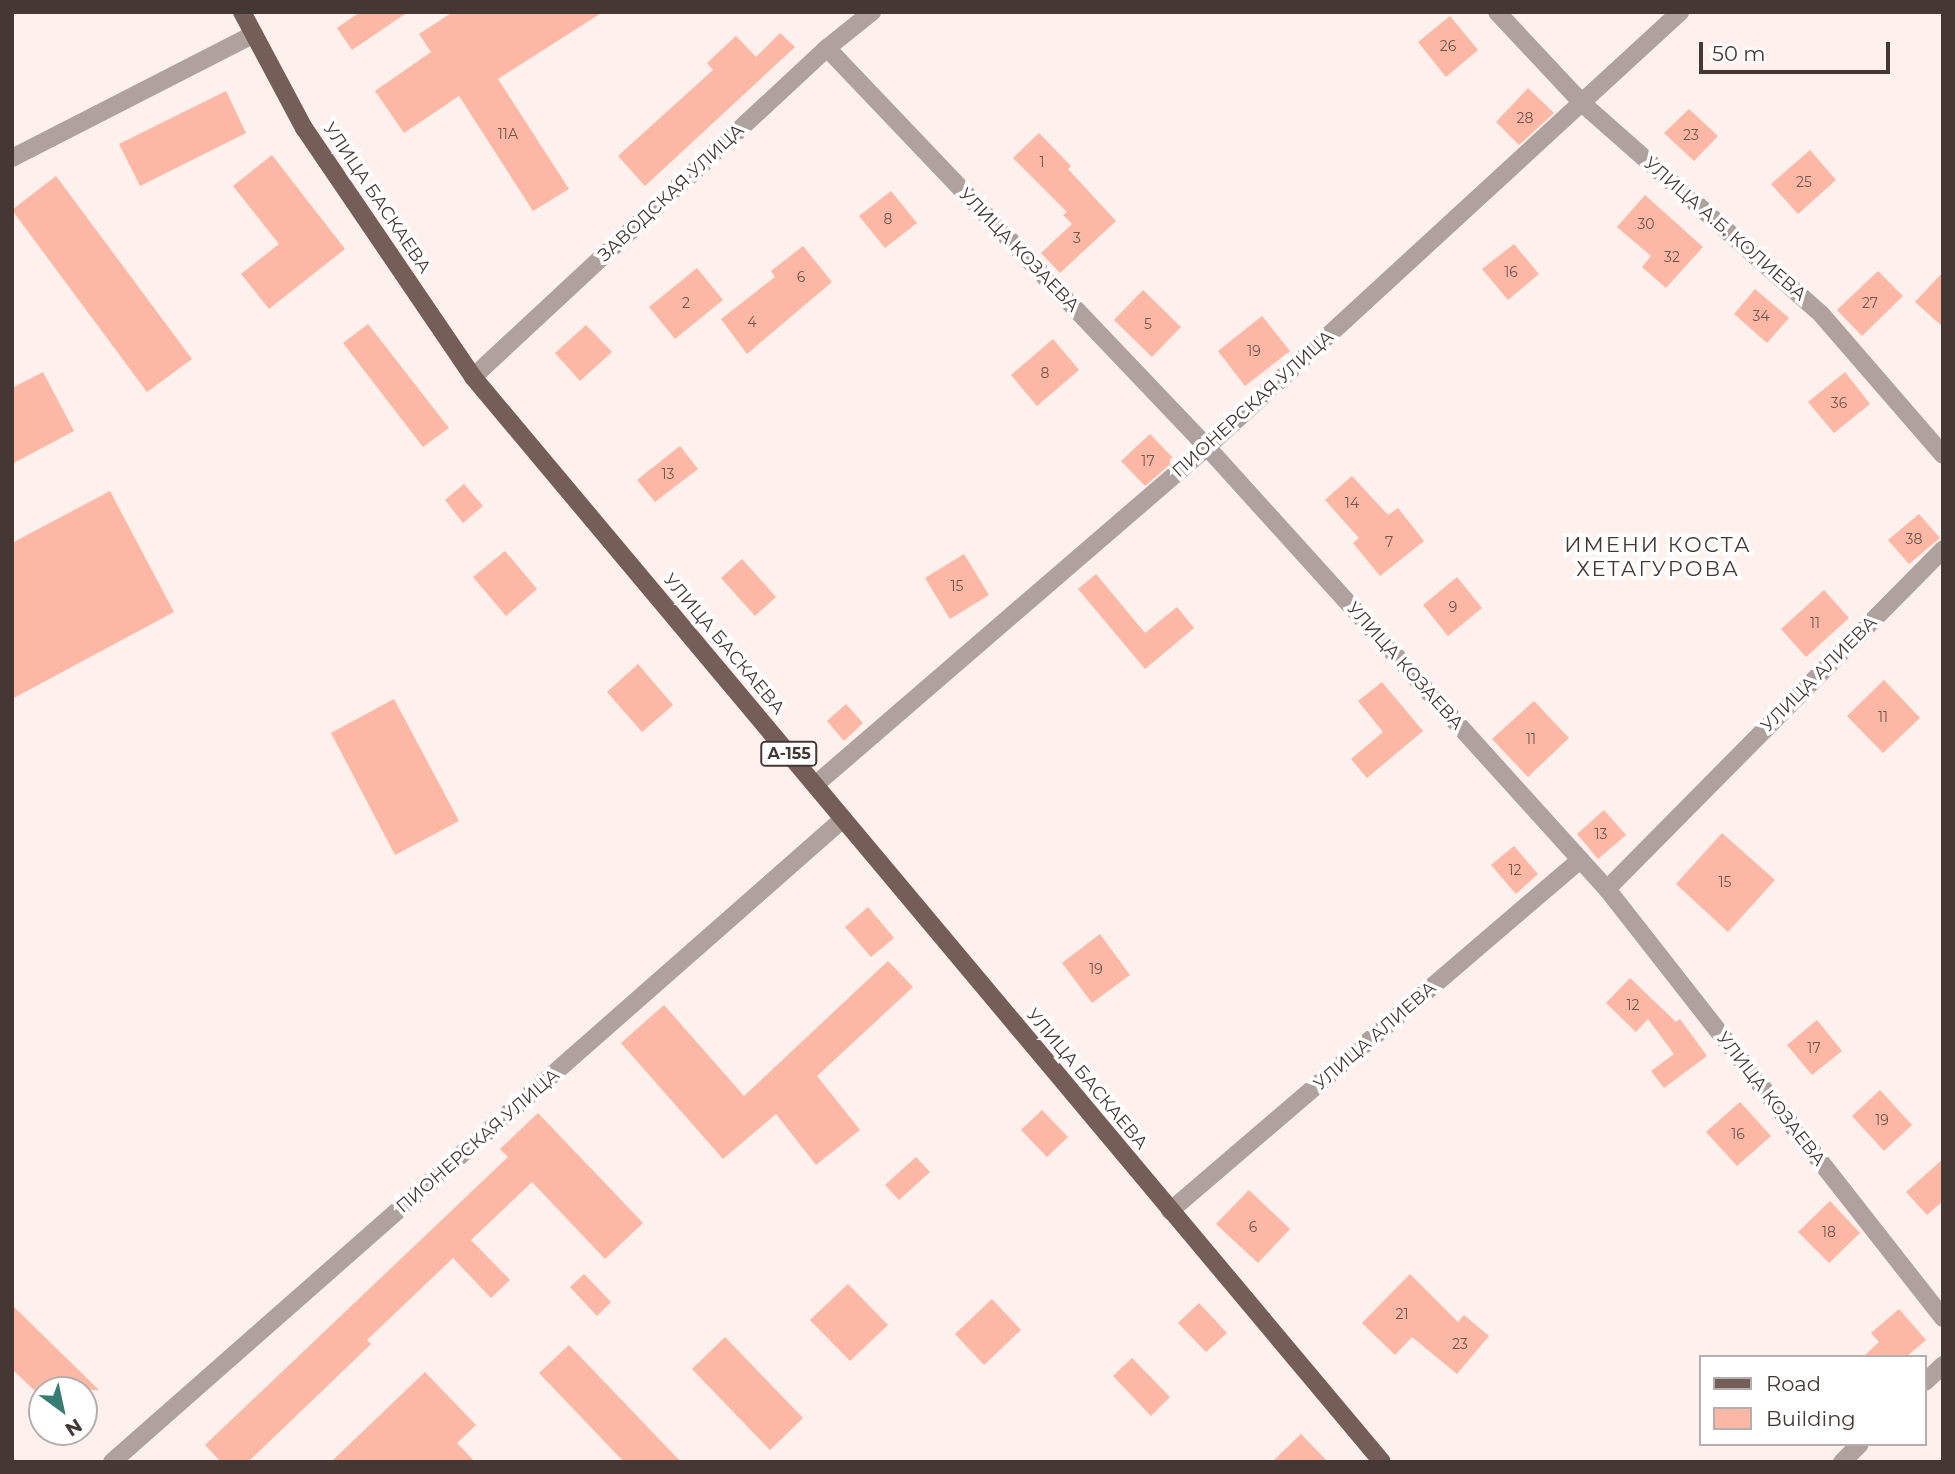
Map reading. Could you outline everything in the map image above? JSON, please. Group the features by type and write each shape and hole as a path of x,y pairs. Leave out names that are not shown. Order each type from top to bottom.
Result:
{"main road":[{"name":"УЛИЦА БАСКАЕВА","path":"242,12 304,128 473,377 1382,1462"}],"street":[{"name":"ЗАВОДСКАЯ УЛИЦА","path":"473,377 827,48 872,12"},
{"name":"УЛИЦА А.Б. КОЛИЕВА","path":"1497,12 1583,104 1821,314 1943,455"},
{"name":"ПИОНЕРСКАЯ УЛИЦА","path":"815,785 1207,447 1680,12"},
{"path":"12,158 254,34"},
{"name":"УЛИЦА КОЗАЕВА","path":"827,48 1207,447 1607,889 1943,1318"},
{"name":"УЛИЦА АЛИЕВА","path":"1607,889 1943,549"},
{"name":"ПИОНЕРСКАЯ УЛИЦА","path":"112,1462 843,819"},
{"name":"УЛИЦА АЛИЕВА","path":"1170,1212 1580,860"},
{"path":"1927,1380 1943,1365"},
{"path":"1842,1462 1858,1446"}],"building":[{"path":"360,12 408,12 352,50 337,28"},
{"path":"453,12 603,12 498,79 569,189 533,211 459,96 404,133 375,91 431,52 419,34"},
{"path":"1450,16 1478,50 1446,77 1418,42"},
{"path":"780,33 795,47 645,186 618,156 713,70 707,63 736,36 756,57"},
{"path":"1528,88 1554,113 1519,145 1496,122"},
{"path":"226,91 246,133 140,186 119,144"},
{"path":"1689,109 1718,136 1694,161 1664,133"},
{"path":"1039,133 1071,166 1068,169 1116,221 1060,273 1041,253 1072,224 1063,215 1067,212 1013,158"},
{"path":"1810,150 1836,180 1798,214 1771,184"},
{"path":"272,155 345,249 269,309 241,274 279,244 233,186"},
{"path":"56,176 192,359 147,392 12,210"},
{"path":"891,191 917,223 885,248 859,216"},
{"path":"1645,195 1703,247 1666,288 1642,267 1651,256 1617,227"},
{"path":"1514,244 1539,274 1508,300 1482,269"},
{"path":"803,246 832,282 747,354 721,319 775,277 771,271"},
{"path":"697,268 723,300 675,339 649,307"},
{"path":"1878,271 1903,296 1862,336 1837,310"},
{"path":"1943,272 1943,327 1915,302"},
{"path":"1755,289 1789,318 1767,343 1734,314"},
{"path":"1143,290 1181,327 1152,357 1114,320"},
{"path":"1262,316 1290,351 1245,386 1218,351"},
{"path":"368,324 449,428 423,447 343,343"},
{"path":"586,325 612,352 580,381 555,353"},
{"path":"1053,339 1079,370 1037,406 1011,375"},
{"path":"43,372 74,431 12,464 12,388"},
{"path":"1845,372 1870,404 1834,433 1808,402"},
{"path":"1150,434 1175,460 1145,486 1121,461"},
{"path":"680,446 698,469 655,502 637,480"},
{"path":"1352,476 1388,515 1398,508 1424,541 1380,576 1353,543 1359,538 1325,500"},
{"path":"464,484 483,506 463,523 445,500"},
{"path":"110,491 174,612 12,699 12,543"},
{"path":"1919,514 1940,538 1909,564 1888,540"},
{"path":"505,551 537,589 506,616 473,577"},
{"path":"964,554 989,595 950,619 925,578"},
{"path":"742,559 776,597 755,616 721,578"},
{"path":"1096,574 1145,633 1177,607 1194,628 1145,669 1078,589"},
{"path":"1457,577 1482,608 1448,636 1423,605"},
{"path":"1824,590 1849,618 1806,657 1781,629"},
{"path":"638,664 673,705 642,732 607,692"},
{"path":"1884,680 1920,718 1883,753 1847,716"},
{"path":"1382,682 1423,731 1367,778 1351,759 1383,732 1358,701"},
{"path":"394,699 459,821 395,855 331,733"},
{"path":"1534,701 1569,738 1528,777 1492,739"},
{"path":"846,704 863,723 844,741 827,721"},
{"path":"1604,810 1626,835 1598,859 1577,834"},
{"path":"1722,833 1775,880 1728,932 1676,884"},
{"path":"1514,846 1538,874 1516,894 1491,865"},
{"path":"868,907 894,938 871,957 845,927"},
{"path":"1100,934 1130,975 1092,1003 1062,963"},
{"path":"888,961 913,987 817,1076 860,1130 816,1165 776,1114 723,1159 621,1043 664,1005 744,1096"},
{"path":"1630,978 1676,1022 1680,1019 1707,1056 1664,1088 1651,1071 1674,1054 1648,1019 1636,1032 1606,1003"},
{"path":"1817,1020 1842,1051 1812,1075 1787,1045"},
{"path":"1880,1090 1912,1125 1884,1151 1852,1116"},
{"path":"1740,1102 1771,1136 1737,1166 1706,1132"},
{"path":"1042,1110 1068,1137 1047,1157 1021,1130"},
{"path":"538,1113 643,1223 605,1259 532,1182 471,1240 510,1280 491,1298 453,1258 367,1340 371,1344 248,1462 221,1462 205,1445 508,1157 500,1149"},
{"path":"916,1157 930,1172 899,1200 885,1185"},
{"path":"1943,1159 1943,1201 1927,1215 1906,1192"},
{"path":"1249,1190 1290,1229 1258,1263 1216,1224"},
{"path":"1830,1201 1860,1233 1829,1263 1798,1232"},
{"path":"584,1274 611,1302 597,1316 570,1287"},
{"path":"1410,1274 1458,1322 1464,1315 1489,1336 1457,1374 1412,1337 1395,1355 1362,1323"},
{"path":"848,1284 888,1325 850,1361 810,1320"},
{"path":"992,1299 1021,1330 984,1365 955,1334"},
{"path":"1199,1303 1227,1333 1206,1352 1178,1323"},
{"path":"12,1305 85,1376 28,1376 28,1384 12,1369"},
{"path":"1899,1309 1926,1340 1908,1355 1865,1355 1879,1342 1871,1333"},
{"path":"725,1337 803,1418 770,1450 692,1369"},
{"path":"569,1345 681,1462 624,1462 539,1373"},
{"path":"1132,1358 1170,1397 1151,1416 1113,1376"},
{"path":"425,1372 476,1425 457,1443 475,1462 331,1462"},
{"path":"1301,1434 1328,1462 1272,1462"}],"district":[{"name":"ИМЕНИ КОСТА ХЕТАГУРОВА","path":"1658,557"}]}
